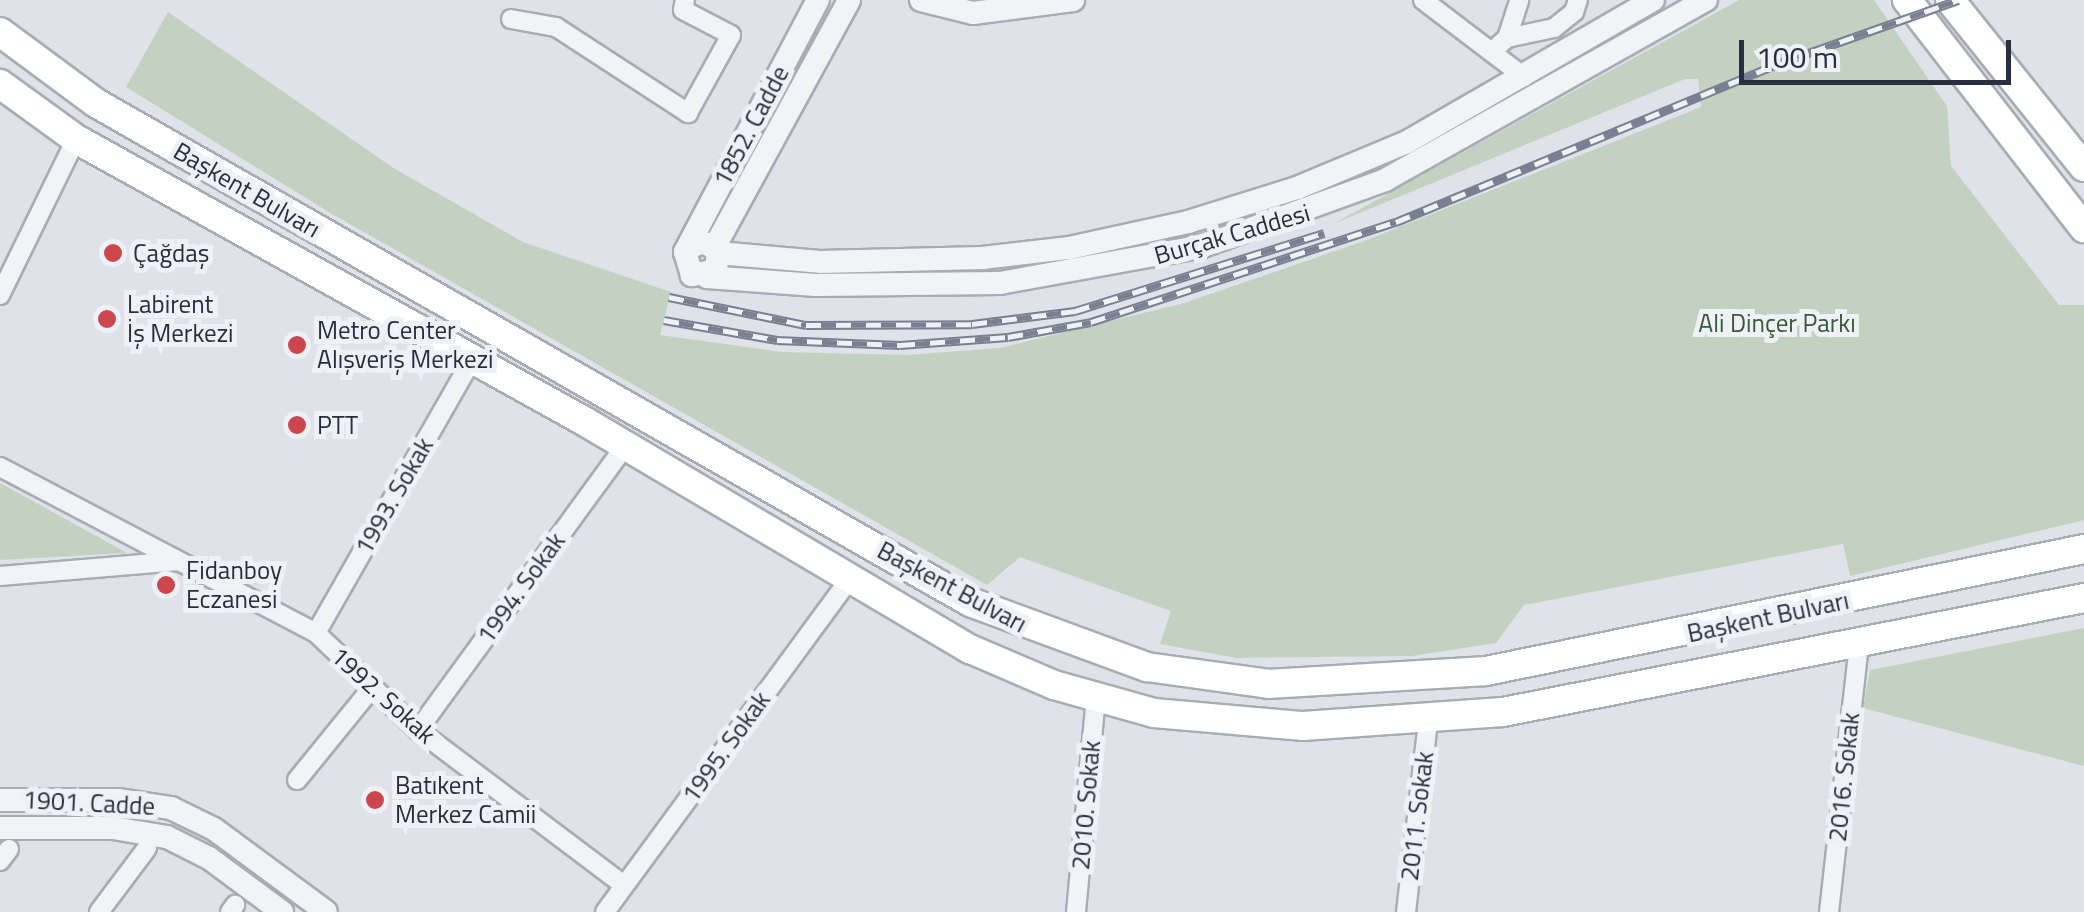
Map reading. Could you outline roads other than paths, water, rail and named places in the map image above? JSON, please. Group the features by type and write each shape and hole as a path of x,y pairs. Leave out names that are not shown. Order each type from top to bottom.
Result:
{"main road":[{"path":"1907,0 2084,228"},
{"path":"1950,0 2084,167"},
{"name":"Başkent Bulvarı","path":"0,32 96,104 970,602 1148,668 1269,684 1486,671 2084,549"},
{"name":"Başkent Bulvarı","path":"0,84 76,140 625,446 847,582 1002,664 1096,698 1258,726 1428,720 1568,701 2084,598"}],"street":[{"path":"511,19 556,27 688,113 731,35 683,10 685,0"},
{"name":"1852. Cadde","path":"686,252 818,0"},
{"name":"1852. Cadde","path":"716,251 849,0"},
{"path":"922,0 973,13 1073,0"},
{"path":"1423,0 1524,76"},
{"path":"1508,38 1519,0"},
{"path":"1490,50 1508,38 1554,28 1574,12 1578,0"},
{"name":"Burçak Caddesi","path":"716,251 820,262 949,260 1124,238 1338,172 1524,76 1653,0"},
{"name":"Burçak Caddesi","path":"707,277 852,285 1000,283 1203,246 1385,180 1706,0"},
{"path":"0,295 76,140"},
{"path":"698,242 716,251 718,265 707,277 688,272 686,252 698,242"},
{"name":"1993. Sokak","path":"316,632 472,359"},
{"name":"1994. Sokak","path":"418,730 625,446"},
{"name":"1992. Sokak","path":"0,468 316,632 418,730 624,886"},
{"path":"0,576 178,561"},
{"name":"1995. Sokak","path":"605,912 847,582"},
{"name":"2016. Sokak","path":"1829,912 1859,643"},
{"path":"297,780 371,689"},
{"name":"2010. Sokak","path":"1076,912 1096,698"},
{"name":"2011. Sokak","path":"1406,912 1428,720"},
{"name":"1901. Cadde","path":"0,800 118,800 172,808 214,829 326,912"},
{"name":"1901. Cadde","path":"3,846 113,828 167,837 209,858 282,912"},
{"path":"99,912 146,848"}],"railway":[{"path":"664,320 777,340 900,345 1008,337 1091,322 1396,222 1783,62 1958,0"},
{"path":"669,297 806,325 972,324 1075,311 1324,233"}],"place":[{"name":"Çağdaş","path":"113,253"},
{"name":"Labirent İş Merkezi","path":"107,319"},
{"name":"Metro Center Alışveriş Merkezi","path":"297,345"},
{"name":"PTT","path":"297,425"},
{"name":"Fidanboy Eczanesi","path":"166,585"},
{"name":"Batıkent Merkez Camii","path":"375,800"}],"park label":[{"name":"Ali Dinçer Parkı","path":"1777,323"}]}
